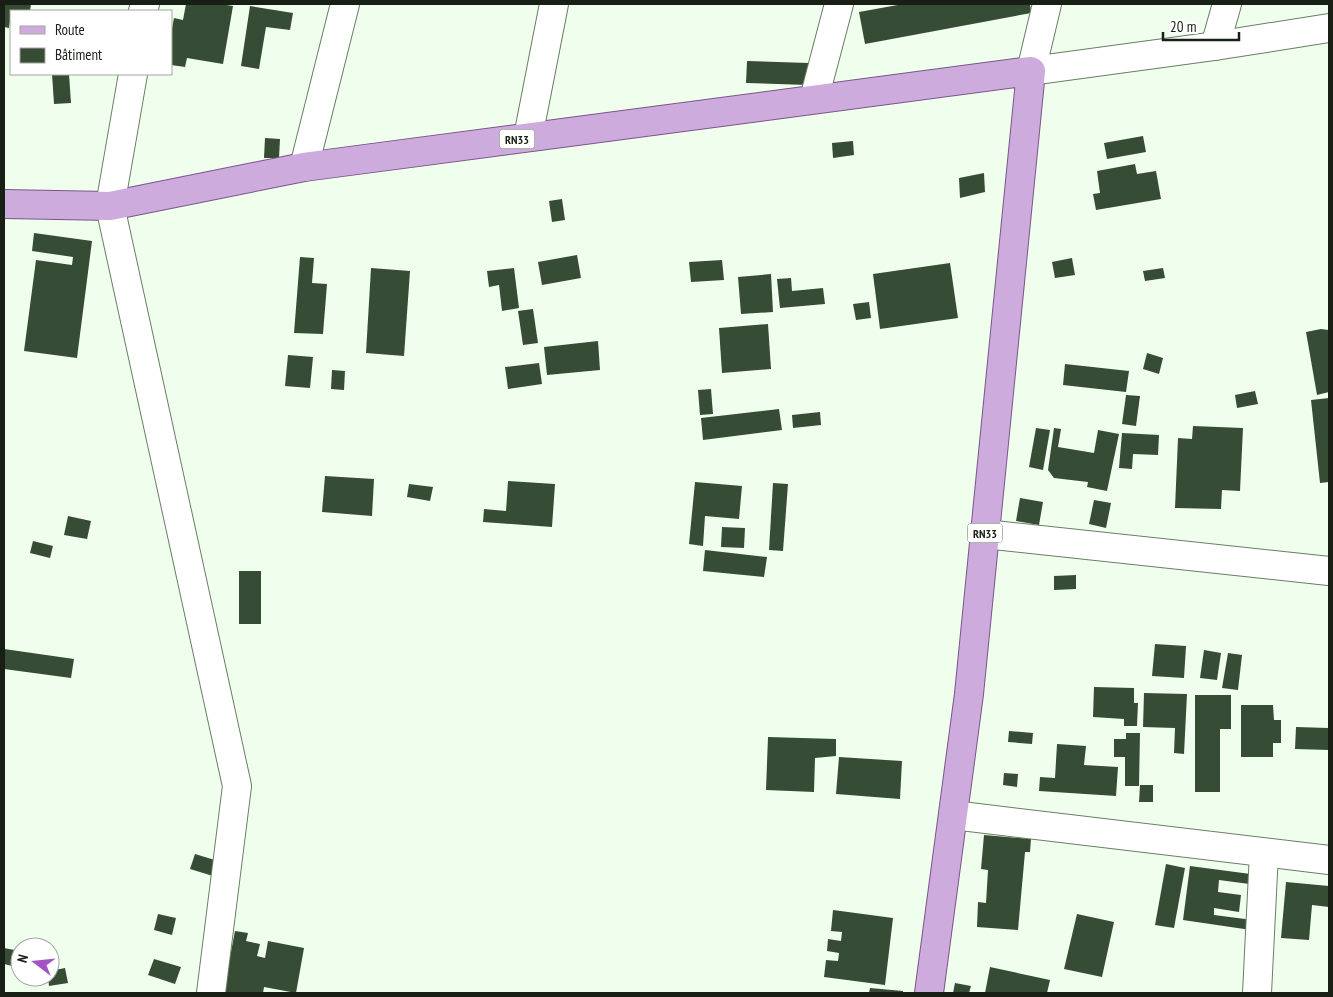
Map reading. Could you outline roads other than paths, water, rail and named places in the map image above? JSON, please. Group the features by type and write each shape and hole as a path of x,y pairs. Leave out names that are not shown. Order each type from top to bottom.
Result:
{"main road":[{"name":"RN33","path":"4,204 110,206 304,167 1031,71 969,694 928,993"}],"street":[{"path":"304,167 345,4"},
{"path":"528,137 554,4"},
{"path":"814,99 839,4"},
{"path":"1047,4 1031,71 1215,46 1328,34"},
{"path":"1215,46 1227,4"},
{"path":"133,75 110,206 237,786 211,993"},
{"path":"985,534 1329,571"},
{"path":"953,815 1329,860"},
{"path":"1257,993 1264,853"}]}
